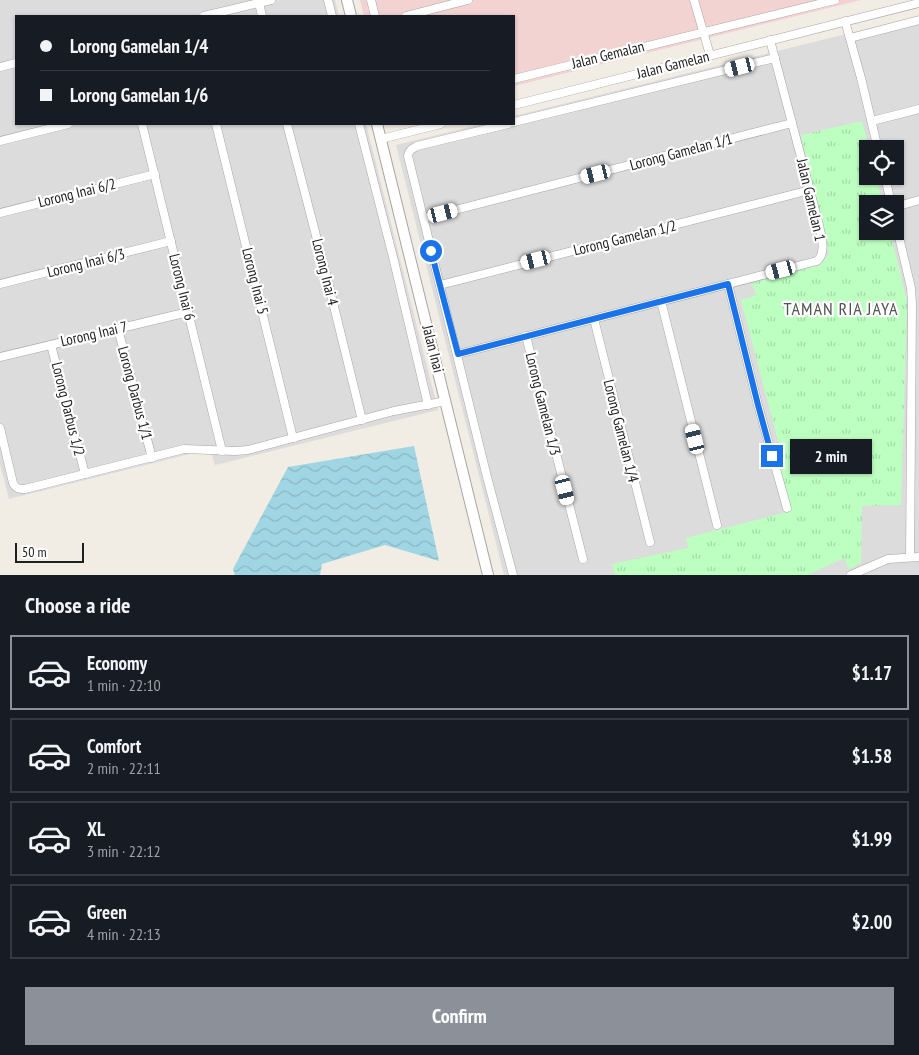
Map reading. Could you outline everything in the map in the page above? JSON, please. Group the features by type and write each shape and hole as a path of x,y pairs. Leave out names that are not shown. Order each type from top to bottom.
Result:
{"street":[{"path":"208,15 271,0"},
{"path":"328,0 332,15"},
{"path":"347,0 351,15"},
{"path":"371,0 375,15"},
{"path":"410,15 464,0"},
{"path":"694,0 710,55"},
{"name":"Jalan Gemalan","path":"515,79 835,0"},
{"path":"259,3 262,15"},
{"name":"Jalan Gamelan","path":"515,105 919,3"},
{"path":"850,38 919,20"},
{"path":"845,21 876,140"},
{"name":"Jalan Gamelan 1","path":"458,354 817,261 820,258 822,243 810,190 770,40"},
{"path":"515,122 775,58"},
{"path":"0,67 15,63"},
{"path":"872,121 919,109"},
{"name":"Lorong Gamelan 1/1","path":"424,218 792,123"},
{"path":"0,141 64,125"},
{"name":"Lorong Inai 6","path":"142,125 222,451"},
{"name":"Lorong Inai 5","path":"216,125 293,438"},
{"name":"Lorong Inai 4","path":"287,125 362,420"},
{"path":"359,125 428,404"},
{"name":"Jalan Inai","path":"377,125 488,575"},
{"path":"381,139 437,125"},
{"path":"504,125 417,146 409,152 408,156 486,474 513,575"},
{"name":"Lorong Inai 6/2","path":"0,213 155,174"},
{"name":"Lorong Gamelan 1/2","path":"440,285 810,190"},
{"path":"904,204 919,200"},
{"path":"901,240 916,294 915,469 910,557"},
{"name":"Lorong Inai 6/3","path":"0,284 171,241"},
{"path":"728,284 758,405 787,508"},
{"path":"661,301 717,525"},
{"name":"Lorong Inai 7","path":"0,357 188,312"},
{"name":"Lorong Gamelan 1/4","path":"594,319 650,542"},
{"name":"Lorong Darbus 1/1","path":"118,329 152,458"},
{"name":"Lorong Gamelan 1/3","path":"526,336 583,559"},
{"name":"Lorong Darbus 1/2","path":"51,345 85,474"},
{"path":"0,428 12,483 18,489 25,489 184,449 241,451 394,411 446,401"},
{"path":"851,575 881,561 893,558 919,557"}],"shaded area":[{"path":"0,0 335,0 339,15 15,15 15,125 366,125 438,410 215,465 210,449 9,499 0,464"},
{"path":"360,0 861,0 515,86 515,15 364,15"},
{"path":"919,16 919,575 504,575 396,145 478,125 515,125 515,116"}],"green space":[{"path":"862,121 867,140 859,140 859,185 878,185 881,195 859,195 859,240 892,240 907,301 901,505 862,506 861,563 849,569 844,558 808,575 615,575 612,564 688,548 686,538 791,511 777,458 782,456 741,300 756,295 752,283 820,265 829,253 801,135"}],"water":[{"path":"414,446 439,561 385,545 322,564 320,575 235,575 233,569 288,467"}],"district":[{"name":"TAMAN RIA JAYA","path":"841,309"}],"route":[{"path":"431,251 458,354 728,284 772,456"}]}
